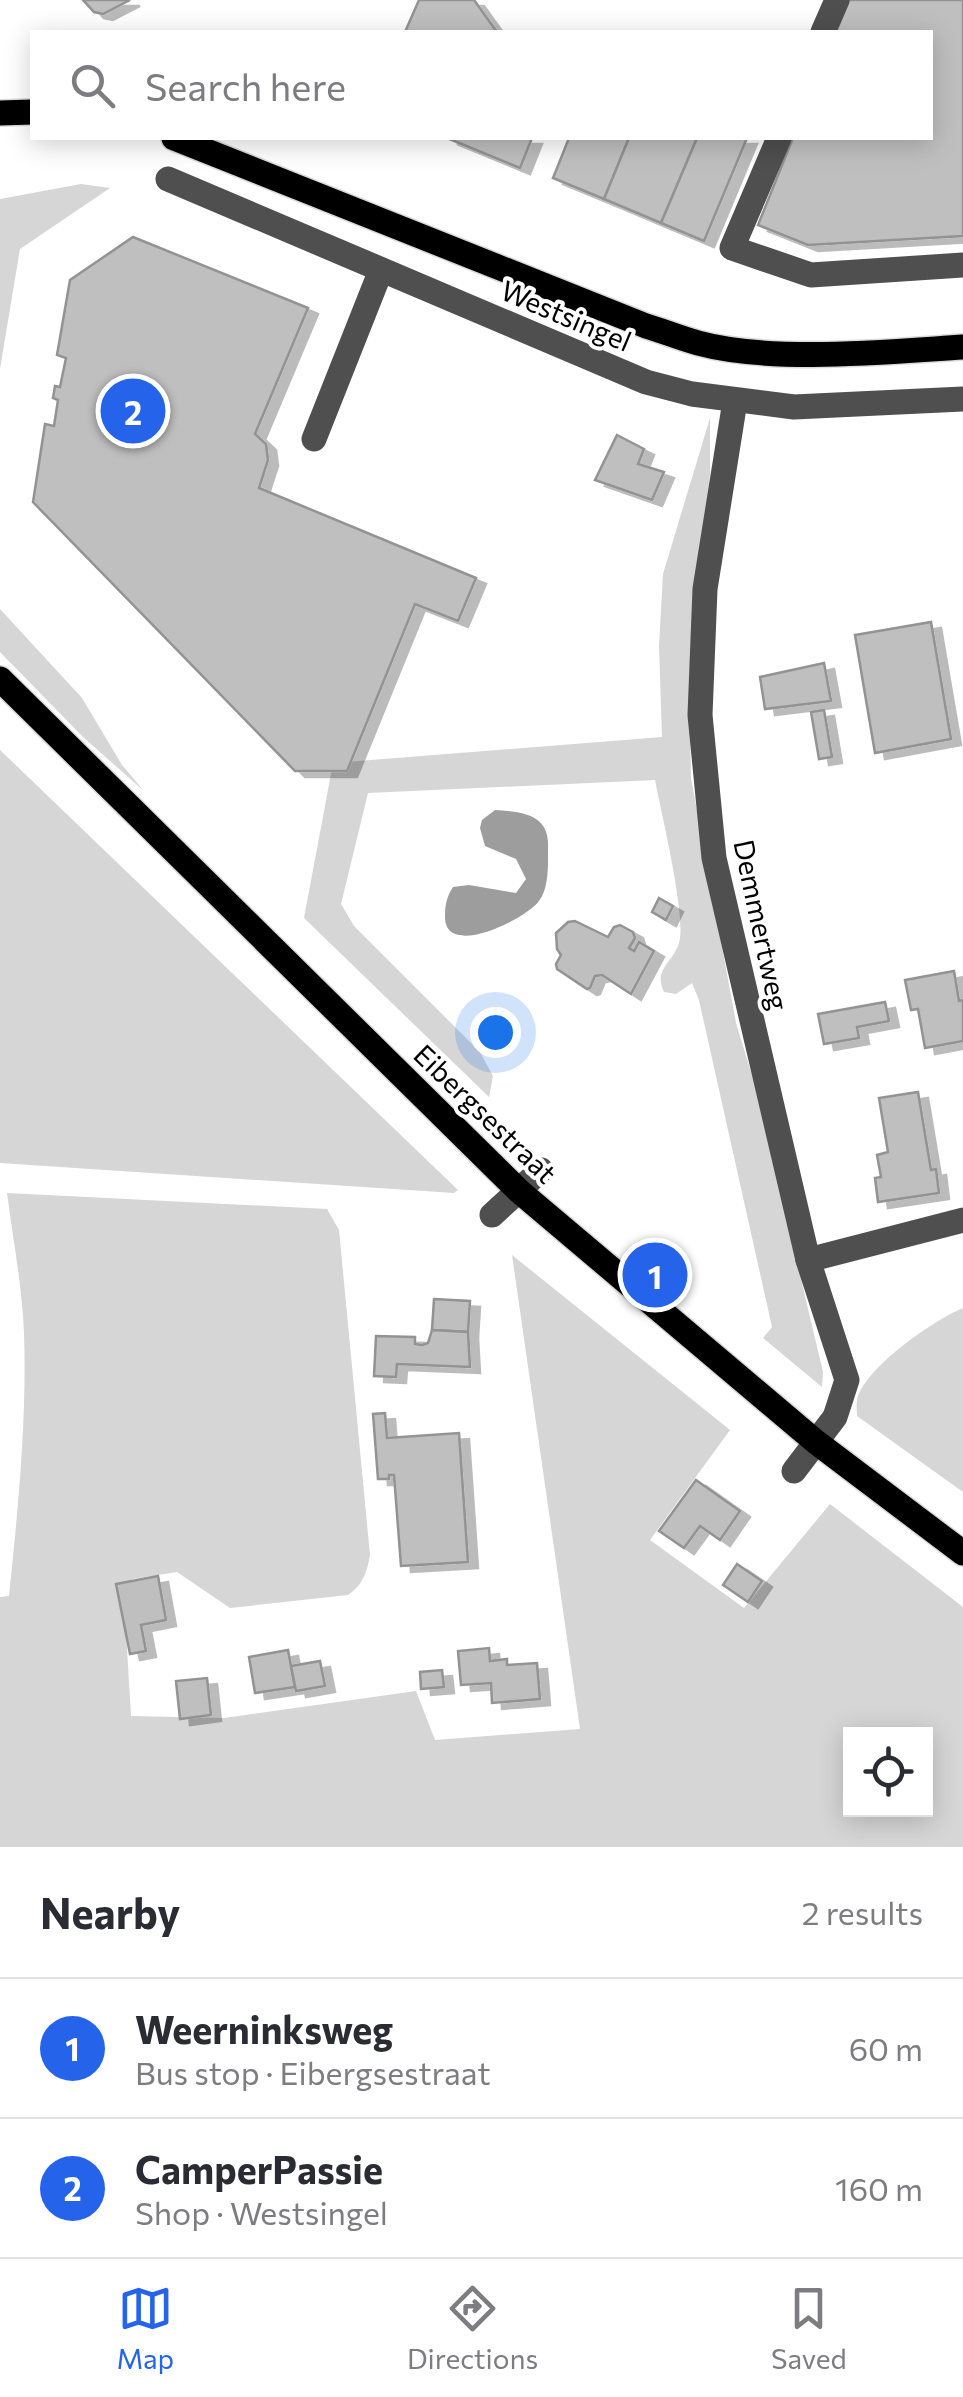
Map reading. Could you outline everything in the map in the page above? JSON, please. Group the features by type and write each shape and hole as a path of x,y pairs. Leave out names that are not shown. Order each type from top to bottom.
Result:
{"main road":[{"path":"0,113 30,112"},
{"name":"Westsingel","path":"179,140 700,344 752,351 855,353 963,347"},
{"name":"Eibergsestraat","path":"0,679 519,1192 816,1442 963,1553"}],"street":[{"path":"824,30 836,0"},
{"path":"777,140 732,248 811,276 963,265"},
{"name":"Westsingel","path":"168,179 646,382 734,402 794,407 963,399"},
{"path":"314,439 381,270"},
{"name":"Demmertweg","path":"734,402 706,589 702,732 714,858 808,1260 847,1380 835,1418 794,1471"},
{"path":"492,1214 541,1170"},
{"path":"808,1260 963,1220"}],"shaded area":[{"path":"81,184 110,188 20,249 0,369 0,199"},
{"path":"710,418 710,474 689,679 691,778 736,1023 755,1085 823,1372 822,1387 763,1338 772,1327 699,1000 692,983 676,994 664,992 661,984 662,972 676,950 681,930 677,889 655,780 368,793 341,904 354,926 480,1052 493,1076 489,1097 304,918 333,763 662,737 659,646 663,574"},
{"path":"0,609 82,698 122,765 144,791 83,737 0,652"},
{"path":"0,750 458,1190 454,1193 0,1163"},
{"path":"495,810 524,814 544,828 548,848 545,890 539,901 519,917 487,932 457,935 448,929 445,916 453,887 469,885 516,893 526,879 516,859 485,846 482,820"},
{"path":"7,1193 327,1209 339,1230 370,1555 364,1578 348,1595 230,1608 177,1572 132,1579 137,1591 124,1598 131,1716 224,1718 416,1691 435,1740 580,1729 512,1255 730,1430 650,1540 744,1608 830,1504 963,1607 963,1847 0,1847 0,1597 9,1596 24,1398 19,1280"},
{"path":"963,1308 963,1492 857,1416 857,1400 862,1387 886,1360 935,1323"}],"building":[{"path":"83,0 130,0 103,14 94,12"},
{"path":"419,0 474,0 496,30 406,30"},
{"path":"849,0 963,0 963,236 808,245 758,225 792,140 933,140 933,30 837,30"},
{"path":"452,140 531,140 520,168"},
{"path":"568,140 628,140 604,199 553,178"},
{"path":"628,140 696,140 661,223 604,199"},
{"path":"696,140 746,140 704,241 661,223"},
{"path":"133,237 308,308 255,434 266,444 268,460 259,488 476,578 458,621 415,604 347,771 295,771 33,502 45,424 54,426 58,400 53,398 55,386 60,387 66,358 57,355 70,280"},
{"path":"617,435 644,449 638,464 664,472 652,500 595,480"},
{"path":"931,622 951,739 875,753 855,635"},
{"path":"824,663 831,701 765,709 760,677"},
{"path":"824,710 832,757 819,759 811,712"},
{"path":"659,898 673,906 666,920 652,912"},
{"path":"575,921 608,937 620,925 633,932 635,938 629,948 634,951 639,942 654,951 631,994 602,975 595,976 587,989 557,969 561,955 556,933"},
{"path":"954,971 959,1001 963,1000 963,1041 925,1048 918,1009 911,1010 905,980"},
{"path":"885,1002 889,1021 857,1027 859,1038 824,1044 818,1014"},
{"path":"918,1092 931,1170 936,1169 939,1193 878,1202 875,1178 881,1177 877,1155 888,1152 879,1098"},
{"path":"434,1299 470,1301 468,1332 432,1330"},
{"path":"432,1330 468,1332 470,1367 397,1364 396,1377 374,1376 376,1336 415,1337 415,1344 422,1345 428,1343"},
{"path":"385,1413 387,1438 459,1433 468,1562 401,1566 394,1475 378,1479 373,1414"},
{"path":"696,1480 740,1511 720,1540 700,1526 684,1548 659,1531"},
{"path":"737,1564 762,1581 748,1602 723,1585"},
{"path":"158,1576 166,1620 141,1625 146,1651 130,1654 116,1584"},
{"path":"489,1648 490,1661 507,1659 507,1665 537,1663 540,1699 492,1703 491,1683 461,1685 458,1651"},
{"path":"288,1650 295,1687 255,1693 249,1657"},
{"path":"320,1661 325,1686 296,1691 291,1666"},
{"path":"442,1670 444,1687 421,1689 420,1672"},
{"path":"207,1678 211,1715 180,1719 176,1681"}],"place":[{"name":"CamperPassie","path":"133,411"},
{"name":"Weerninksweg","path":"655,1275"}]}
